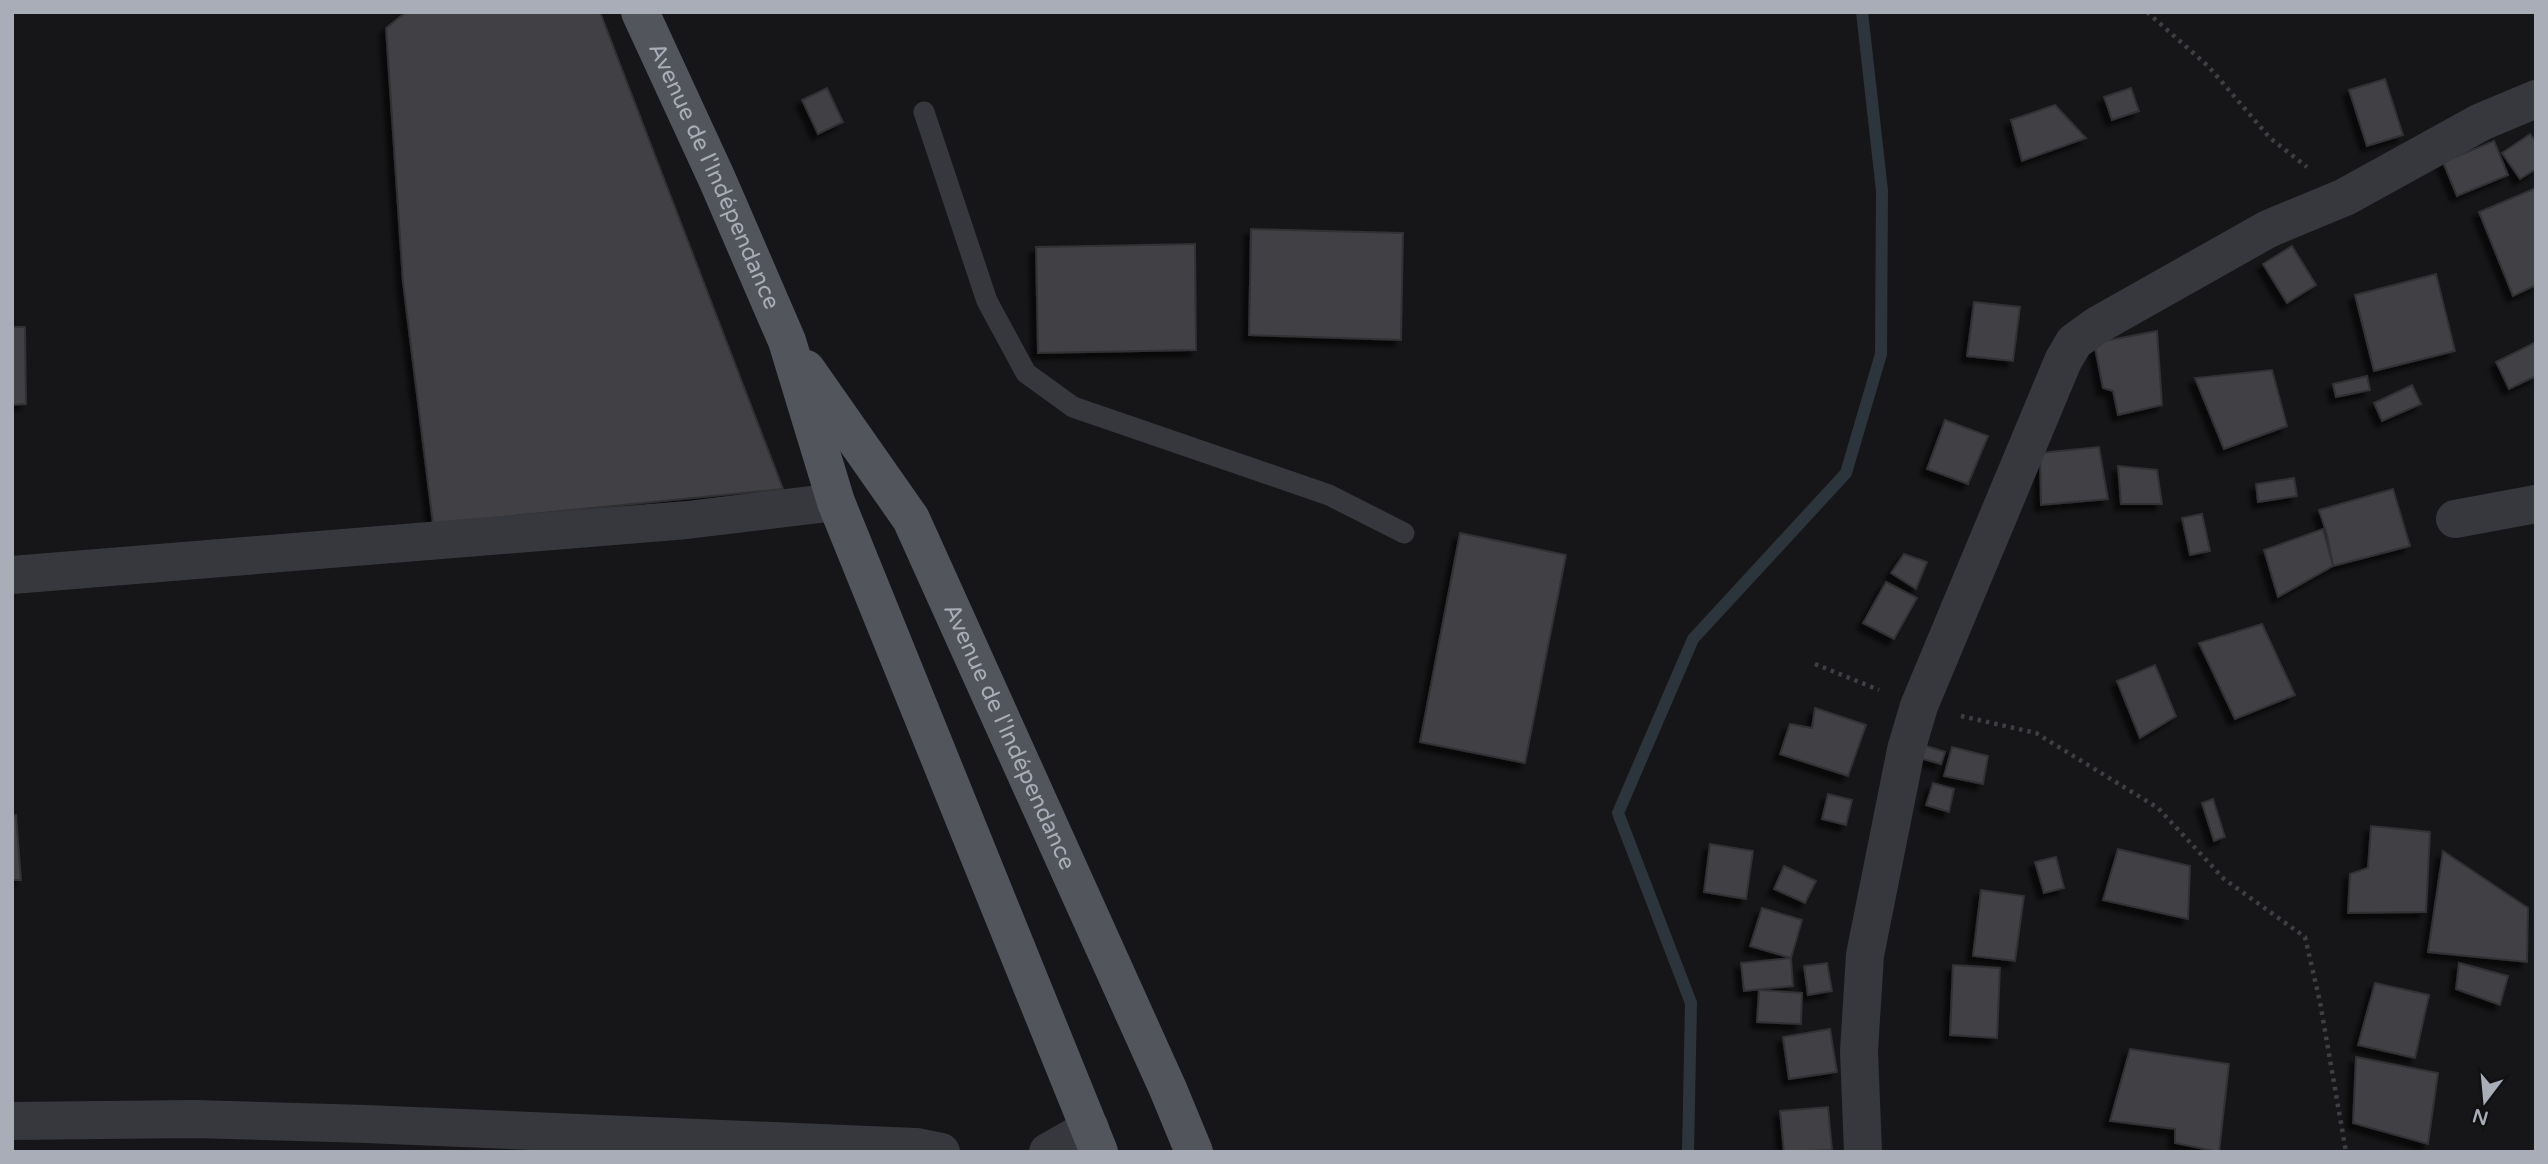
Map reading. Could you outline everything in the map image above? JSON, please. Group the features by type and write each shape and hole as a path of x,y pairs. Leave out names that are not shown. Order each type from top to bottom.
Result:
{"main road":[{"name":"Avenue de l'Indépendance","path":"640,12 717,179 787,341 836,502 1094,1140"},
{"name":"Avenue de l'Indépendance","path":"787,341 911,519 1194,1152"}],"street":[{"path":"1863,1152 1859,1051 1865,955 1906,750 1919,706 2063,360 2074,342 2095,326 2268,229 2344,197 2481,122 2536,99"},
{"path":"12,575 673,521 836,502"},
{"path":"2455,519 2536,504"},
{"path":"12,1121 194,1119 353,1124 916,1147 942,1152"},
{"path":"1048,1152 1094,1140"}],"lane":[{"path":"924,112 987,301 1026,373 1073,407 1329,495 1404,533"}],"path":[{"path":"2147,12 2209,66 2270,138 2344,197"},
{"path":"1815,664 1919,706 2036,733 2158,808 2224,878 2305,937 2320,1002 2346,1152"}],"building":[{"path":"406,12 600,12 783,489 433,524 403,282 386,28"},
{"path":"2385,79 2403,135 2367,146 2349,90"},
{"path":"827,88 843,122 818,134 802,100"},
{"path":"2131,88 2139,111 2112,120 2104,97"},
{"path":"2055,105 2086,138 2022,161 2011,120"},
{"path":"2530,134 2536,142 2536,169 2520,179 2502,153"},
{"path":"2494,141 2508,175 2457,196 2443,162"},
{"path":"2536,188 2536,285 2513,296 2479,212"},
{"path":"1251,229 1403,233 1401,340 1249,335"},
{"path":"1195,244 1196,350 1038,353 1036,247"},
{"path":"2292,246 2316,285 2287,303 2263,264"},
{"path":"2436,274 2455,351 2374,371 2355,295"},
{"path":"1974,302 2020,307 2013,361 1967,356"},
{"path":"12,327 25,327 26,404 12,405"},
{"path":"2157,331 2162,405 2118,415 2113,391 2103,388 2094,343"},
{"path":"2536,342 2536,376 2509,389 2496,362"},
{"path":"2272,370 2287,426 2224,449 2195,378"},
{"path":"2367,376 2370,390 2336,397 2333,384"},
{"path":"2412,385 2421,404 2382,421 2374,403"},
{"path":"1945,420 1988,436 1968,484 1927,469"},
{"path":"2099,447 2108,499 2041,505 2040,453"},
{"path":"2118,466 2157,470 2162,504 2121,504"},
{"path":"2294,478 2297,496 2258,502 2256,484"},
{"path":"2393,489 2410,546 2333,566 2319,510"},
{"path":"2202,514 2210,551 2190,555 2182,518"},
{"path":"2323,529 2333,566 2278,597 2264,550"},
{"path":"1460,533 1566,555 1525,763 1420,742"},
{"path":"1904,554 1927,562 1916,589 1891,573"},
{"path":"1886,582 1917,598 1894,639 1863,623"},
{"path":"2262,624 2295,695 2235,719 2199,643"},
{"path":"2155,665 2176,716 2140,738 2117,681"},
{"path":"1815,708 1866,725 1848,776 1780,754 1790,724 1812,728"},
{"path":"1920,744 1945,752 1941,764 1916,757"},
{"path":"1952,747 1988,756 1983,784 1944,776"},
{"path":"1933,783 1954,789 1949,812 1926,805"},
{"path":"1828,794 1852,800 1846,825 1822,819"},
{"path":"2213,799 2225,837 2214,841 2202,803"},
{"path":"16,815 21,880 12,880 12,816"},
{"path":"2371,826 2430,832 2426,912 2348,913 2350,874 2368,868"},
{"path":"1710,844 1753,851 1746,899 1704,892"},
{"path":"2118,849 2190,866 2188,919 2103,900"},
{"path":"2443,851 2528,908 2527,962 2428,952"},
{"path":"2056,857 2064,888 2044,893 2035,862"},
{"path":"1784,866 1816,881 1805,903 1774,889"},
{"path":"1981,890 2024,896 2015,961 1973,956"},
{"path":"1762,908 1802,920 1791,958 1750,946"},
{"path":"1791,958 1793,986 1744,991 1741,963"},
{"path":"1827,963 1832,991 1808,995 1804,966"},
{"path":"2459,963 2508,976 2500,1005 2456,989"},
{"path":"1953,965 2000,968 1997,1038 1950,1035"},
{"path":"2375,983 2429,995 2415,1058 2358,1045"},
{"path":"1759,990 1802,993 1801,1024 1757,1022"},
{"path":"1830,1029 1837,1072 1789,1079 1783,1037"},
{"path":"2130,1049 2229,1064 2219,1152 2175,1143 2175,1129 2110,1121"},
{"path":"2356,1057 2438,1073 2428,1144 2353,1123"},
{"path":"1828,1107 1832,1150 1784,1152 1780,1111"}],"waterway":[{"path":"1688,1152 1691,1003 1618,813 1693,639 1846,473 1881,354 1882,191 1862,12"}]}
